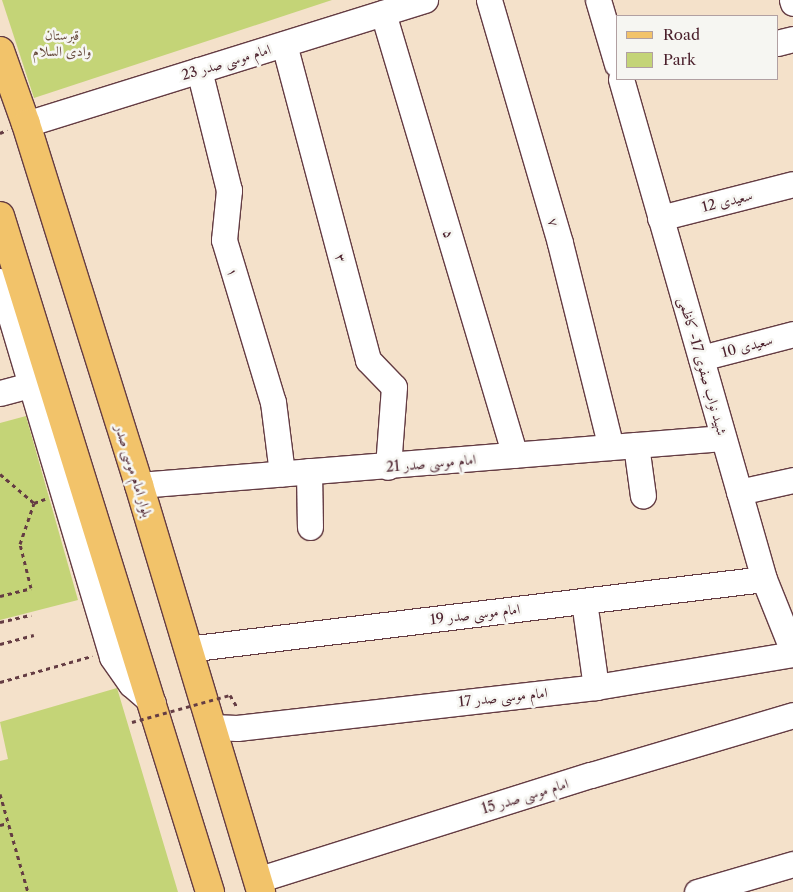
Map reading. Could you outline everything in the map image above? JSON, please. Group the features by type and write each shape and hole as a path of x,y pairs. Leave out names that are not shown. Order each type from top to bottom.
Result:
{"main road":[{"name":"بلوار امام موسی صدر","path":"0,51 26,124 139,485 259,886"},
{"path":"0,216 153,703 204,886"}],"street":[{"name":"امام موسی صدر 23","path":"26,124 426,0"},
{"name":"۷","path":"489,0 560,243 611,447"},
{"name":"شهید نواب صفوی 17- کاظمی","path":"598,0 616,51"},
{"name":"۵","path":"384,13 515,455"},
{"path":"778,43 793,38"},
{"name":"۳","path":"284,44 368,360 394,387 388,467"},
{"name":"۱","path":"199,70 230,190 224,240 273,402 282,473"},
{"name":"شهید نواب صفوی 17- کاظمی","path":"626,80 660,218 764,579 793,652"},
{"name":"سعیدی 12","path":"660,218 793,184"},
{"path":"0,280 112,657 131,684 153,703"},
{"name":"سعیدی 10","path":"700,358 793,334"},
{"path":"0,393 30,385"},
{"name":"امام موسی صدر 21","path":"139,485 308,471 388,467 723,438"},
{"path":"636,445 643,496"},
{"path":"308,471 310,527"},
{"path":"739,492 793,480"},
{"name":"امام موسی صدر 19","path":"187,648 764,579"},
{"path":"584,601 596,687"},
{"name":"امام موسی صدر 17","path":"211,727 237,728 596,687 793,652"},
{"name":"امام موسی صدر 15","path":"259,886 591,775 793,715"},
{"path":"697,892 793,864"}],"path":[{"path":"0,474 34,503 20,544 31,588 0,596"},
{"path":"0,622 31,615"},
{"path":"0,644 34,635"},
{"path":"0,682 92,656"},
{"path":"132,722 230,695 238,708"},
{"path":"0,794 26,892"},
{"path":"0,825 8,823"}],"green space":[{"name":"قبرستان وادی السلام","path":"2,0 332,0 34,98"},
{"path":"26,416 78,600 0,620 0,423"},
{"path":"117,688 178,892 0,892 0,761 8,759 0,722"}]}
